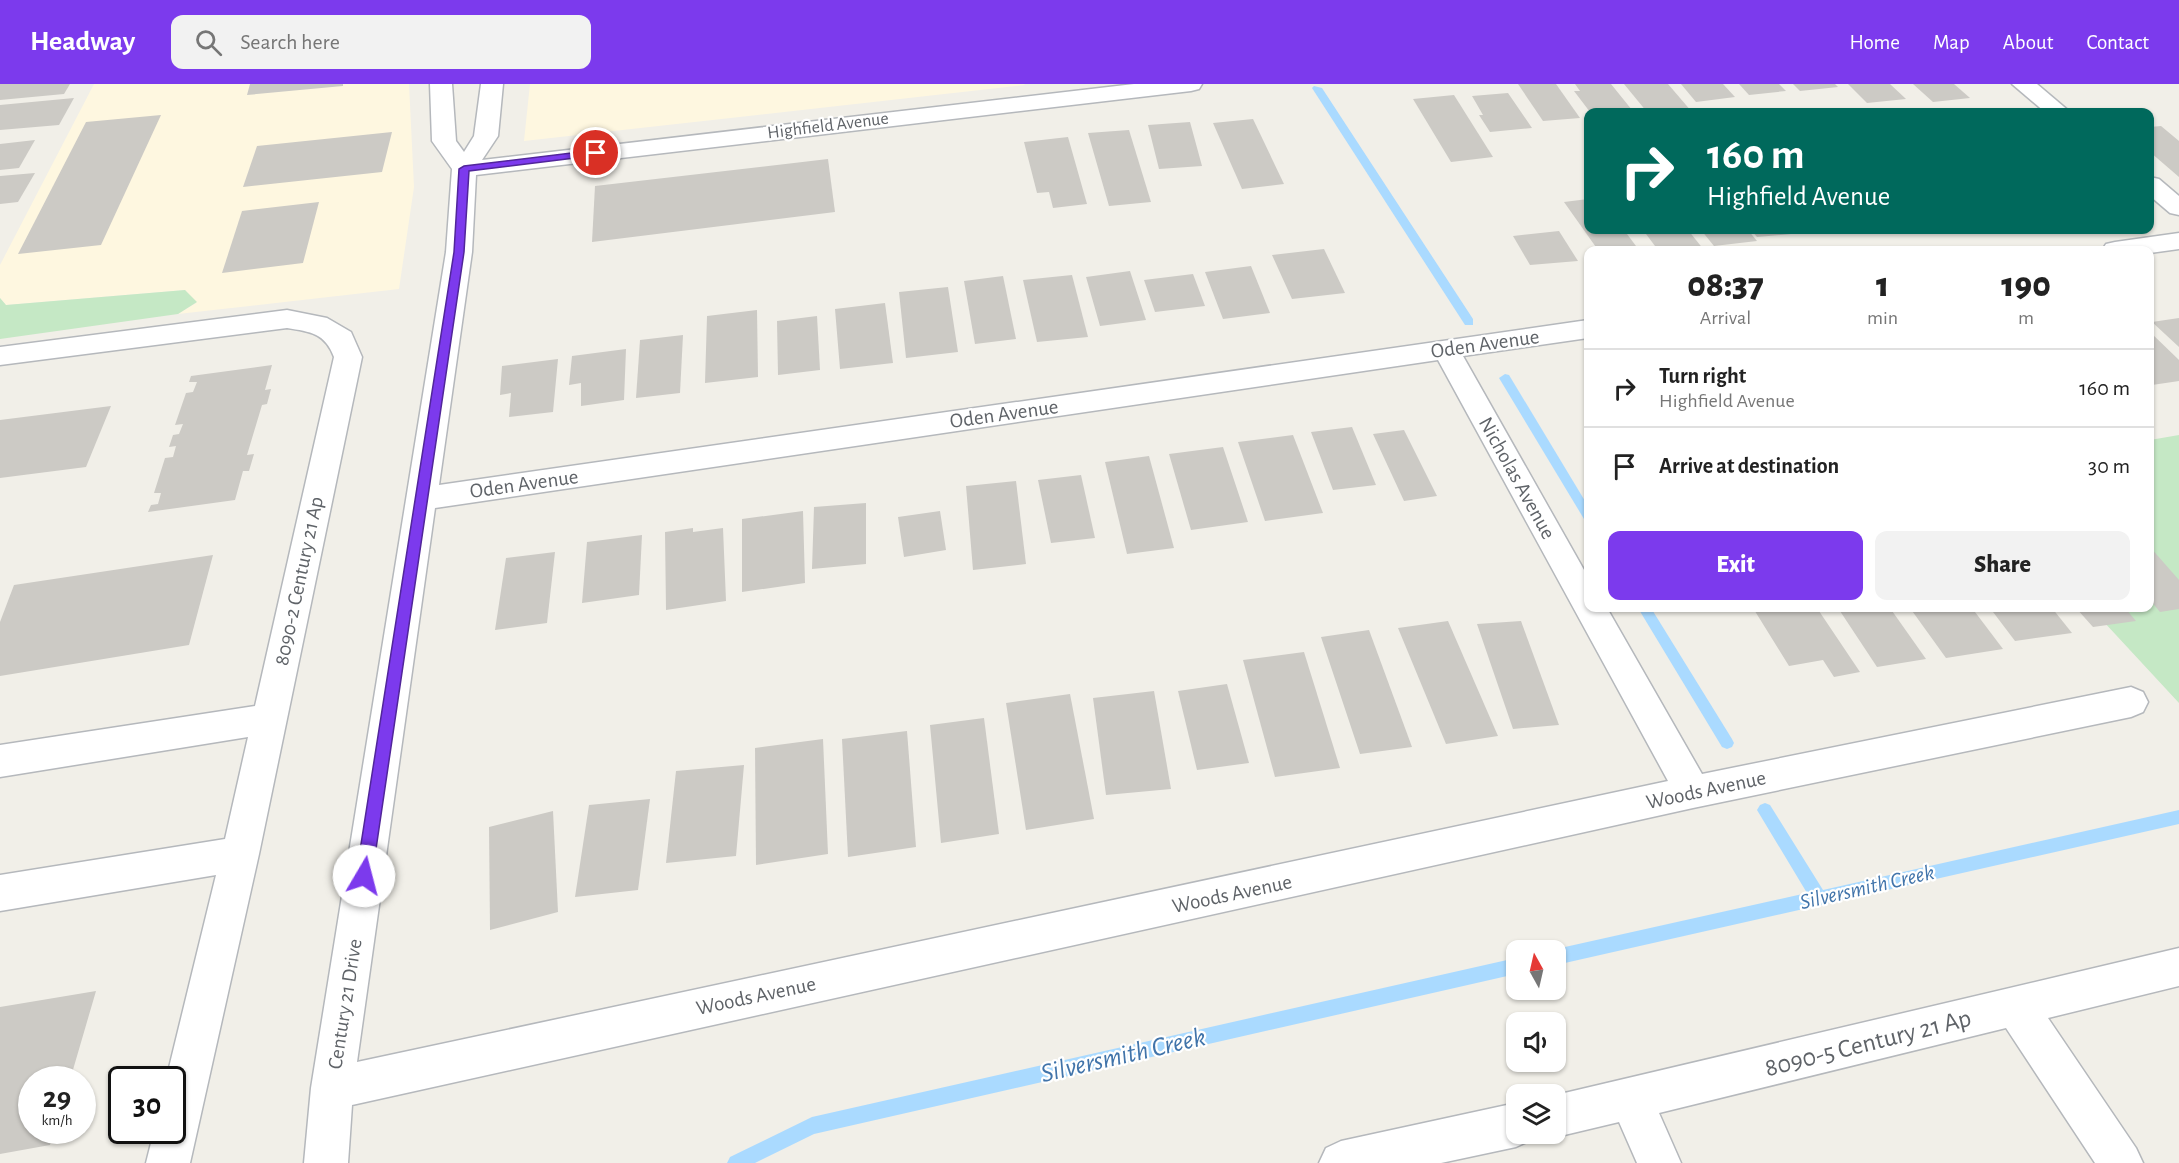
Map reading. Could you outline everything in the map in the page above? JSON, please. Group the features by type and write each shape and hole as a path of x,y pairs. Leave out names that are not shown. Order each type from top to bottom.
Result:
{"street":[{"path":"441,84 444,141 464,169 486,136 492,84"},
{"name":"Highfield Avenue","path":"464,169 1191,84"},
{"path":"2023,84 2054,108"},
{"name":"Century 21 Drive","path":"326,1163 332,1088 459,252 464,169"},
{"path":"2154,187 2179,208"},
{"path":"2143,246 2179,241"},
{"name":"8090-2 Century 21 Ap","path":"0,356 288,319 317,324 341,338 348,357 240,854 168,1163"},
{"name":"Oden Avenue","path":"420,500 1584,330"},
{"name":"Nicholas Avenue","path":"1446,350 1584,598"},
{"name":"Nicholas Avenue","path":"1592,612 1693,792"},
{"name":"Woods Avenue","path":"332,1088 1693,792 2132,702"},
{"path":"0,761 269,718"},
{"path":"0,893 240,854"},
{"name":"8090-5 Century 21 Ap","path":"1566,1114 2016,1007 2176,973"},
{"path":"2016,1007 2121,1163"},
{"path":"1631,1100 1659,1163"},
{"path":"1341,1163 1506,1127"}],"shaded area":[{"path":"94,84 409,84 414,187 399,289 178,314 196,303 185,290 6,305 0,298 0,265"},
{"path":"530,84 1024,84 1025,85 524,141"}],"green space":[{"path":"185,290 197,302 178,314 0,339 0,298 6,305"},
{"path":"2179,435 2179,703 2095,612 2154,612 2154,439"}],"building":[{"path":"0,84 70,84 64,94 0,100"},
{"path":"250,84 343,84 343,86 247,95"},
{"path":"1518,84 1556,84 1580,118 1543,121"},
{"path":"1575,84 1611,84 1630,108 1587,108 1574,91 1580,91"},
{"path":"1624,84 1668,84 1689,108 1644,108"},
{"path":"1681,84 1723,84 1735,97 1696,102"},
{"path":"1739,84 1779,84 1786,91 1749,95"},
{"path":"1793,84 1835,84 1838,87 1800,91"},
{"path":"1848,84 1890,84 1906,99 1867,103"},
{"path":"1913,84 1954,84 1970,98 1933,102"},
{"path":"1508,93 1532,128 1490,132 1479,115 1483,115 1472,96"},
{"path":"1454,95 1493,157 1451,162 1413,99"},
{"path":"74,98 59,125 0,130 0,105"},
{"path":"161,115 101,245 18,254 86,122"},
{"path":"1253,119 1284,184 1242,189 1213,123"},
{"path":"1190,122 1202,166 1159,169 1148,125"},
{"path":"2161,126 2179,141 2179,177 2154,155 2154,127"},
{"path":"1129,130 1151,202 1109,206 1088,133"},
{"path":"392,132 382,172 243,187 257,146"},
{"path":"1068,137 1087,204 1053,208 1049,192 1037,193 1024,142"},
{"path":"35,140 19,168 0,170 0,144"},
{"path":"828,159 835,212 592,242 595,186"},
{"path":"35,173 18,202 0,204 0,176"},
{"path":"1584,200 1584,230 1564,202"},
{"path":"319,202 303,263 222,273 242,211"},
{"path":"1559,231 1578,261 1530,265 1513,236"},
{"path":"1587,234 1627,234 1636,246 1595,246"},
{"path":"1646,234 1691,234 1701,246 1655,246"},
{"path":"1704,234 1751,234 1757,241 1714,246"},
{"path":"1754,234 1791,234 1757,237"},
{"path":"1324,249 1345,293 1292,299 1272,255"},
{"path":"1251,266 1270,313 1223,319 1205,272"},
{"path":"1130,271 1146,320 1100,326 1086,277"},
{"path":"1193,274 1205,306 1155,312 1144,280"},
{"path":"1072,275 1088,337 1037,342 1023,280"},
{"path":"1003,276 1016,339 975,344 964,281"},
{"path":"948,287 958,352 906,358 899,292"},
{"path":"885,303 893,363 840,369 835,309"},
{"path":"757,310 758,377 705,383 707,316"},
{"path":"817,316 820,370 778,375 777,321"},
{"path":"2179,318 2179,347 2154,324 2154,322"},
{"path":"683,335 680,393 636,398 640,340"},
{"path":"2154,336 2179,360 2179,381 2154,385"},
{"path":"626,349 624,400 581,406 581,383 569,385 572,356"},
{"path":"558,359 553,412 509,417 511,393 500,395 502,366"},
{"path":"272,365 265,390 271,389 267,404 262,405 247,455 254,454 249,471 243,471 235,500 148,512 151,505 158,504 161,493 154,493 165,458 173,457 176,446 169,447 173,435 179,434 183,424 175,425 186,393 193,392 197,382 189,382 191,376"},
{"path":"111,406 86,467 0,478 0,420"},
{"path":"1352,427 1376,485 1333,490 1311,432"},
{"path":"1404,430 1437,496 1404,501 1373,434"},
{"path":"1293,435 1323,513 1265,521 1238,442"},
{"path":"1223,447 1248,522 1191,530 1169,454"},
{"path":"1149,456 1174,548 1127,554 1105,462"},
{"path":"1081,475 1095,538 1051,543 1038,480"},
{"path":"1016,481 1026,564 973,570 966,486"},
{"path":"866,503 866,564 812,569 814,507"},
{"path":"803,511 805,583 742,592 742,519"},
{"path":"940,511 946,550 904,557 898,517"},
{"path":"693,528 693,532 723,528 726,601 666,610 665,532"},
{"path":"642,535 639,595 582,603 587,542"},
{"path":"555,552 547,623 495,630 506,558"},
{"path":"2154,552 2179,580 2179,609 2160,612 2154,605"},
{"path":"213,555 189,645 0,676 0,622 14,585"},
{"path":"1755,612 1820,612 1860,672 1834,677 1823,660 1789,666"},
{"path":"1841,612 1893,612 1926,659 1877,667"},
{"path":"1913,612 1975,612 2003,649 1946,658"},
{"path":"1993,612 2055,612 2072,633 2015,641"},
{"path":"2080,612 2128,612 2136,621 2093,627"},
{"path":"1448,621 1498,736 1446,744 1398,628"},
{"path":"1521,621 1559,725 1513,729 1477,624"},
{"path":"1369,630 1412,747 1360,754 1321,637"},
{"path":"1304,652 1340,768 1275,777 1243,660"},
{"path":"1227,684 1249,763 1197,770 1178,691"},
{"path":"1154,691 1171,789 1106,795 1093,698"},
{"path":"1070,694 1094,819 1026,830 1006,703"},
{"path":"984,718 999,834 941,843 930,725"},
{"path":"907,731 916,847 848,857 842,739"},
{"path":"823,739 828,854 756,865 755,748"},
{"path":"744,765 736,856 666,863 676,771"},
{"path":"650,799 638,890 575,897 589,805"},
{"path":"553,811 558,912 490,930 489,827"},
{"path":"96,991 74,1066 18,1066 18,1144 50,1145 0,1154 0,1007"}],"waterway":[{"path":"1317,88 1469,322"},
{"path":"1505,378 1584,509"},
{"path":"1646,612 1727,743"},
{"path":"1765,810 1819,898"},
{"name":"Silversmith Creek","path":"1819,898 2179,817"},
{"name":"Silversmith Creek","path":"1566,955 1819,898"},
{"name":"Silversmith Creek","path":"736,1163 812,1126 1506,968"}],"route":[{"path":"364,876 459,252 464,169 596,153"}]}
